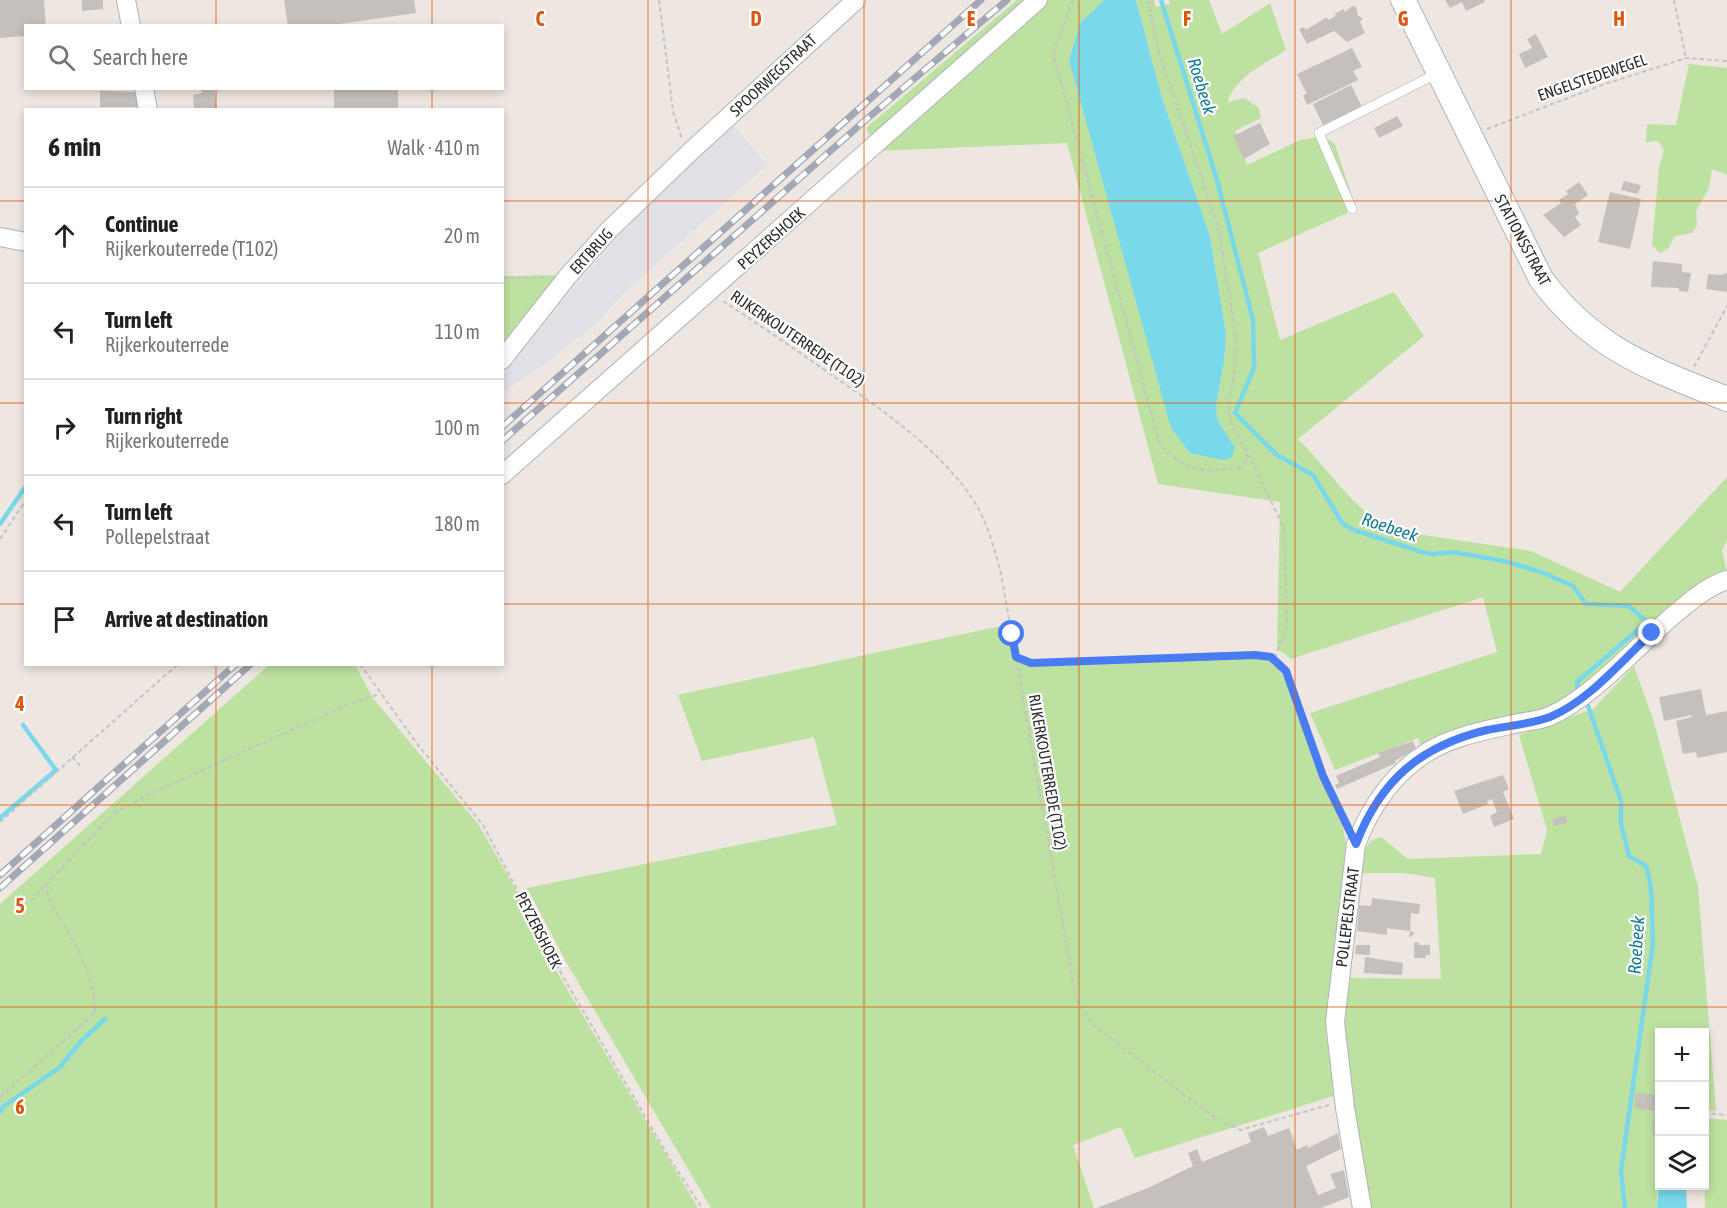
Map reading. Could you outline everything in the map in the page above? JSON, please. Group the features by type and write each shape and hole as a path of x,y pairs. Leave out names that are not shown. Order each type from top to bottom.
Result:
{"street":[{"path":"126,0 131,24"},
{"name":"SPOORWEGSTRAAT","path":"690,152 856,0"},
{"name":"PEYZERSHOEK","path":"504,473 1038,0"},
{"name":"STATIONSSTRAAT","path":"1403,0 1541,279 1560,304 1609,346 1686,383 1727,399"},
{"path":"144,90 148,108"},
{"name":"ERTBRUG","path":"504,357 568,276 609,230 690,152"},
{"path":"0,237 24,242"},
{"name":"POLLEPELSTRAAT","path":"1362,1208 1344,1100 1335,1022 1356,844 1380,795 1399,773 1424,754 1450,742 1484,731 1550,717 1581,697 1687,604 1717,583 1727,580"}],"lane":[{"path":"1352,209 1319,133 1438,73"}],"path":[{"path":"659,0 673,111 679,136 690,152"},
{"path":"1073,0 1054,51 1054,57 1160,445 1178,463 1205,472 1243,467 1248,454"},
{"path":"1148,0 1158,50 1218,226 1236,337 1234,370 1228,405 1232,426 1284,528 1287,627 1274,660"},
{"path":"1674,0 1686,58"},
{"name":"ENGELSTEDEWEGEL","path":"1470,137 1602,85 1686,58 1727,61"},
{"path":"504,278 568,276"},
{"name":"RIJKERKOUTERREDE (T102)","path":"710,292 871,402 921,442 965,487 990,531 1001,574 1076,998 1092,1024 1211,1115 1240,1130 1344,1100"},
{"path":"1686,383 1727,306"},
{"path":"0,539 24,503"},
{"path":"1016,657 1031,663 1255,655 1271,657 1286,671 1323,776 1356,844"},
{"path":"0,822 176,666"},
{"name":"PEYZERSHOEK","path":"361,666 380,694 483,825 562,975 670,1159 702,1208"},
{"path":"31,901 113,814 146,796 350,704 380,694"},
{"path":"72,757 82,768"},
{"path":"0,1097 95,1013 95,992 70,934 46,894 46,884"},
{"path":"1709,1113 1727,1115"}],"shaded area":[{"path":"732,124 767,165 624,293 597,322 553,358 504,391 504,374 580,280 636,218"}],"green space":[{"path":"1017,0 1104,0 1081,22 1171,428 1235,447 1218,421 1216,406 1224,362 1226,333 1210,236 1162,98 1136,0 1154,0 1156,7 1170,4 1169,0 1209,0 1222,34 1270,3 1286,50 1244,78 1231,93 1228,102 1245,98 1259,108 1261,118 1235,131 1247,165 1300,140 1324,136 1335,144 1356,209 1258,253 1280,340 1394,292 1424,336 1298,439 1355,502 1368,514 1396,531 1531,551 1620,592 1727,477 1727,539 1722,551 1727,573 1573,696 1544,711 1422,748 1418,738 1335,770 1310,713 1497,652 1483,597 1291,659 1277,648 1280,502 1158,484 1067,143 878,151 866,128"},
{"path":"1689,64 1727,68 1727,175 1712,169 1709,188 1696,211 1697,225 1692,233 1675,236 1668,249 1660,253 1652,245 1659,168 1664,150 1658,141 1646,142 1647,124 1676,125"},
{"path":"563,275 511,341 504,342 504,276"},
{"path":"1010,624 1014,654 1020,663 1031,666 1246,657 1273,661 1286,679 1297,715 1343,827 1346,843 1337,1095 1135,1158 1121,1127 1073,1145 1094,1208 711,1208 569,967 527,888 837,825 814,737 702,761 678,695"},
{"path":"268,666 356,666 373,698 478,824 520,897 552,964 698,1208 0,1208 0,904"},
{"path":"1634,666 1654,722 1698,887 1716,1111 1709,1110 1709,1028 1655,1028 1657,1208 1367,1208 1343,1035 1350,978 1441,979 1435,878 1404,873 1361,873 1367,845 1381,837 1408,859 1541,854 1547,830 1519,735 1593,709"},
{"path":"1709,1118 1727,1120 1727,1208 1705,1208 1705,1190 1709,1190"}],"water":[{"path":"1104,0 1136,0 1162,98 1210,236 1226,333 1224,362 1216,406 1218,421 1235,447 1232,457 1223,460 1190,453 1171,428 1069,60 1081,22"},
{"path":"1658,1190 1686,1190 1687,1208 1657,1208"}],"building":[{"path":"0,0 44,0 46,24 24,24 24,36 0,38"},
{"path":"82,0 103,0 103,9 82,11"},
{"path":"284,0 414,0 416,13 339,24 288,24"},
{"path":"1445,0 1484,0 1485,2 1466,11 1462,2 1450,8"},
{"path":"1352,6 1356,7 1358,16 1363,18 1360,22 1365,33 1347,42 1334,31 1307,44 1299,29 1304,27 1306,30 1327,17 1328,20 1336,16 1334,14 1344,9 1345,12"},
{"path":"1536,34 1548,57 1525,68 1519,54 1532,48 1527,39"},
{"path":"1352,48 1362,67 1353,71 1358,80 1307,105 1303,95 1307,94 1297,74"},
{"path":"1351,85 1362,107 1323,125 1313,104"},
{"path":"201,90 214,90 217,108 194,108 193,95 202,93"},
{"path":"334,90 398,90 398,108 334,108"},
{"path":"100,91 136,92 138,107 100,107"},
{"path":"1397,116 1403,126 1379,138 1374,128"},
{"path":"1260,123 1270,144 1244,159 1233,136"},
{"path":"1624,181 1641,185 1638,194 1621,190"},
{"path":"1579,182 1588,195 1575,204 1579,214 1575,217 1581,225 1564,237 1543,215 1561,203 1559,200 1568,194 1566,191"},
{"path":"1610,192 1641,199 1630,249 1598,242"},
{"path":"1653,261 1682,264 1682,272 1691,273 1688,292 1679,291 1679,288 1651,287"},
{"path":"1727,273 1727,292 1706,289 1708,274"},
{"path":"1701,689 1706,715 1727,711 1727,752 1697,758 1696,752 1683,754 1676,721 1692,717 1691,715 1664,721 1659,697"},
{"path":"1413,741 1416,749 1395,761 1396,763 1337,789 1335,785 1339,783 1336,776 1380,757 1378,753"},
{"path":"1503,775 1509,789 1503,792 1514,819 1494,827 1490,816 1497,812 1492,799 1487,801 1488,804 1463,814 1454,791"},
{"path":"1566,816 1567,823 1554,826 1552,819"},
{"path":"1372,898 1420,904 1419,914 1411,913 1410,931 1387,928 1387,935 1357,931 1359,905 1371,906"},
{"path":"1419,942 1419,945 1430,945 1430,955 1425,955 1426,958 1414,958 1414,943"},
{"path":"1356,945 1370,945 1370,955 1355,954"},
{"path":"1365,957 1403,963 1402,975 1364,973"},
{"path":"1636,1093 1655,1095 1655,1111 1634,1108"},
{"path":"1654,1113 1655,1113 1655,1135 1653,1135"},
{"path":"1264,1127 1268,1136 1289,1128 1297,1150 1307,1145 1308,1148 1338,1133 1341,1149 1306,1166 1318,1195 1336,1188 1330,1174 1344,1170 1349,1197 1321,1208 1097,1208 1150,1187 1193,1166 1188,1153 1197,1149 1202,1162 1251,1142 1248,1133"}],"waterway":[{"name":"Roebeek","path":"1161,0 1217,180 1253,320 1254,368 1235,413 1277,455 1313,475 1343,524 1354,530 1422,552 1433,554 1453,552 1504,561 1541,572 1573,586 1586,604 1629,606 1647,622 1577,682 1578,690"},
{"path":"0,524 24,489"},
{"name":"Roebeek","path":"1586,700 1621,801 1621,823 1629,856 1646,866 1651,887 1653,943 1621,1171 1625,1208"},
{"path":"0,818 56,770 23,725"},
{"path":"0,1112 4,1106 60,1067 82,1040 105,1019"}],"railway":[{"path":"504,425 981,0"},
{"path":"504,439 862,123 1007,0"},
{"path":"0,875 234,666"},
{"path":"0,888 249,666"}],"route":[{"path":"1012,634 1016,657 1023,662 1031,663 1255,655 1271,657 1286,671 1323,776 1356,844 1380,795 1399,773 1424,754 1450,742 1484,731 1550,717 1581,697 1652,633"}]}
